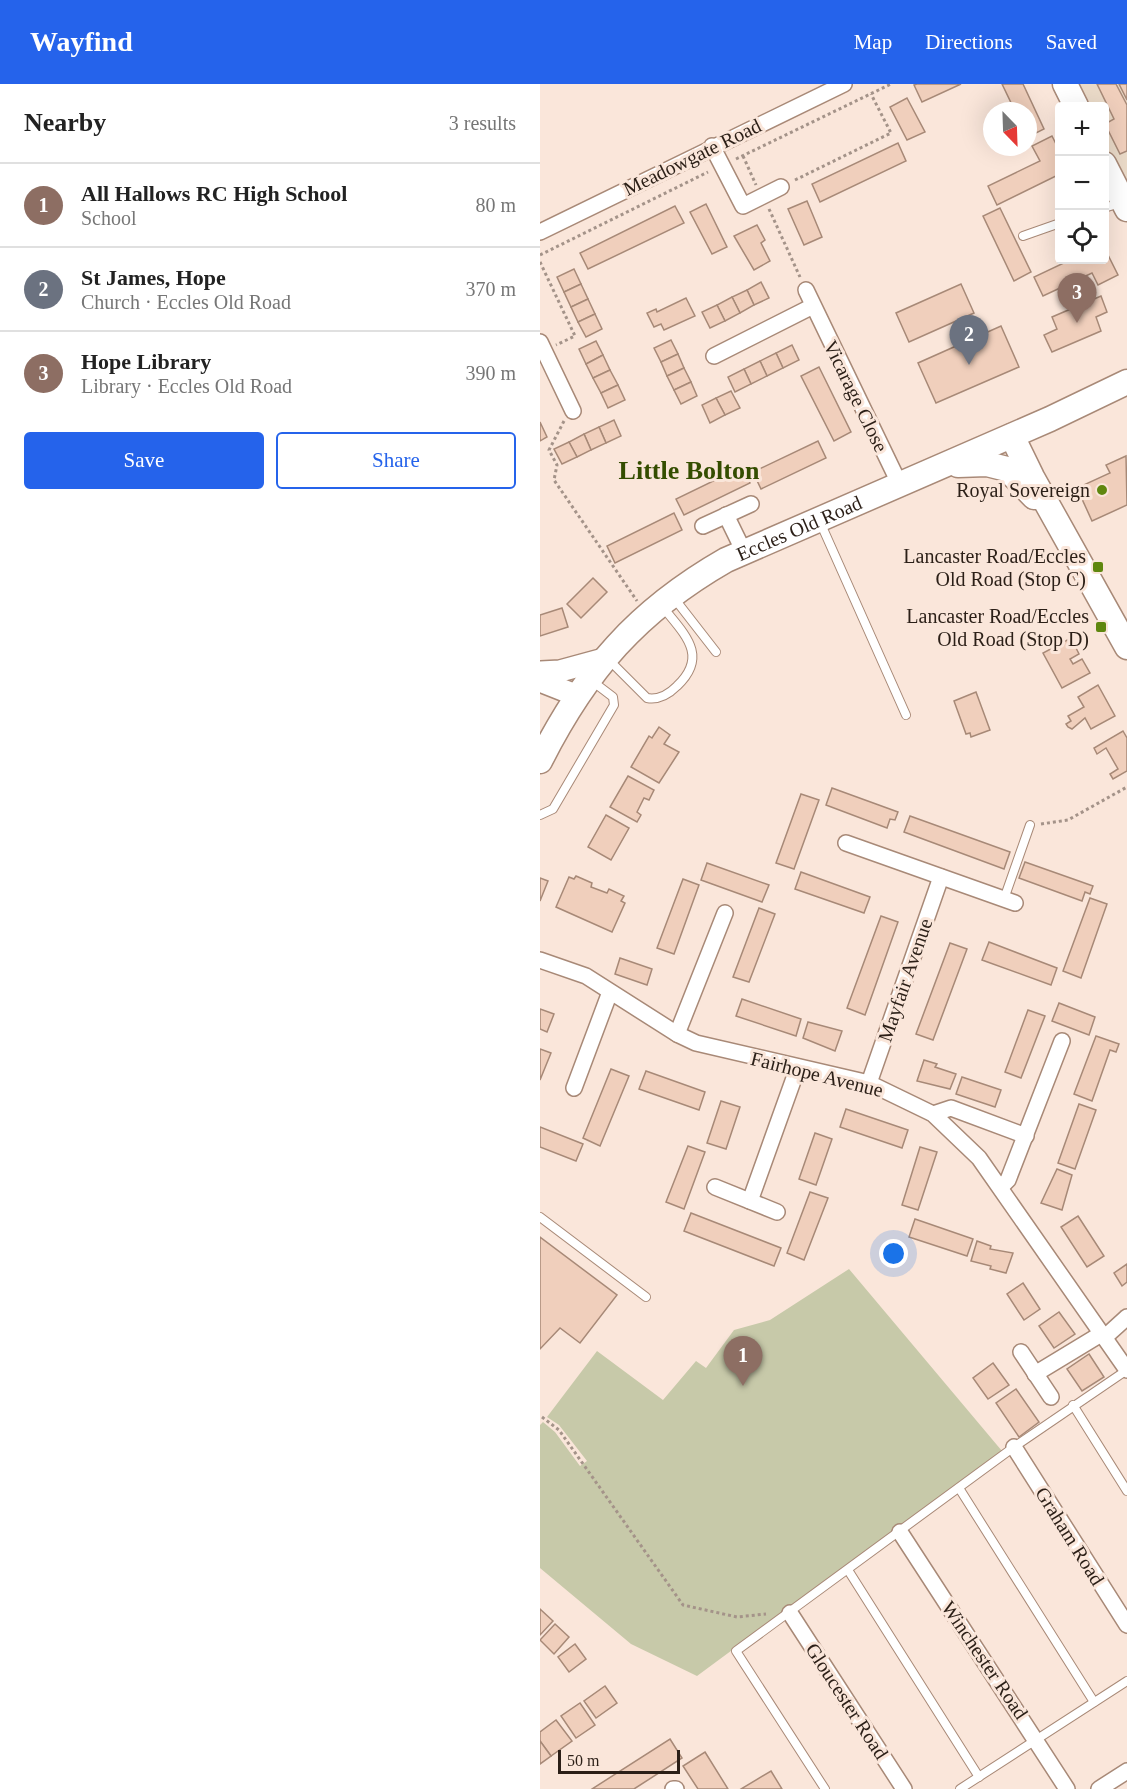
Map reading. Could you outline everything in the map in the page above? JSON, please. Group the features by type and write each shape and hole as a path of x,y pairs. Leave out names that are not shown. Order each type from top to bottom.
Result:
{"main road":[{"path":"1065,84 1074,102"},
{"path":"1109,179 1118,206"},
{"name":"Eccles Old Road","path":"540,761 584,687 605,658 660,604 684,584 744,552 947,465 1127,382"},
{"path":"1012,436 1127,647"},
{"path":"947,465 987,464 1007,469 1051,511"}],"street":[{"name":"Meadowgate Road","path":"540,232 712,146 844,84"},
{"path":"712,146 743,206 781,187"},
{"name":"Vicarage Close","path":"806,290 900,485"},
{"path":"714,356 813,306"},
{"path":"542,346 573,411"},
{"path":"703,526 751,504"},
{"path":"726,516 744,552"},
{"path":"540,672 560,671 605,658"},
{"path":"540,681 584,687"},
{"path":"846,843 1010,901"},
{"name":"Mayfair Avenue","path":"869,1083 941,877"},
{"path":"677,1034 725,913"},
{"name":"Fairhope Avenue","path":"540,960 586,976 677,1034 719,1050 869,1083 933,1114 979,1158 1001,1187 1127,1370"},
{"path":"574,1088 610,992"},
{"path":"1001,1187 1008,1180 1062,1041"},
{"path":"750,1201 798,1067"},
{"path":"933,1114 951,1108 1026,1136"},
{"path":"715,1187 777,1212"},
{"path":"1035,1374 1103,1336 1127,1317"},
{"path":"1021,1352 1051,1397"},
{"name":"Graham Road","path":"1014,1447 1127,1625"},
{"name":"Winchester Road","path":"900,1532 1068,1789"},
{"name":"Gloucester Road","path":"790,1613 904,1789"},
{"path":"1099,1789 1127,1771"}],"lane":[{"path":"1023,236 1055,225"},
{"path":"819,520 906,715"},
{"path":"660,604 716,652"},
{"path":"605,658 647,698 664,696 676,687 690,672 694,653 690,643 660,604"},
{"path":"540,815 553,809 614,705 613,697 584,687"},
{"path":"1010,901 1030,825"},
{"path":"540,1217 646,1297"},
{"path":"825,1789 736,1651 1014,1447 1127,1370"},
{"path":"1073,1405 1127,1491"},
{"path":"959,1488 1095,1702"},
{"path":"848,1570 979,1777"},
{"path":"960,1789 1127,1681"}],"path":[{"path":"540,255 891,84"},
{"path":"781,187 891,133 871,94"},
{"path":"743,156 806,290"},
{"path":"540,262 575,336 542,346"},
{"path":"573,411 559,427 549,450 557,465 554,480 660,604"},
{"path":"1030,825 1068,820 1127,787"},
{"path":"542,1417 559,1430 683,1605 737,1617 778,1612 786,1607 790,1613"}],"shaded area":[{"path":"1074,84 1127,84 1127,191 1109,154 1109,102 1083,102"}],"green space":[{"path":"849,1269 1002,1451 697,1676 631,1644 540,1568 540,1425 543,1422 555,1432 580,1466 587,1461 559,1425 547,1417 597,1351 663,1400 696,1361 706,1368 734,1330 770,1320"}],"building":[{"path":"961,84 922,102 914,85"},
{"path":"1002,84 1023,84 1031,102 1011,102"},
{"path":"1097,84 1116,84 1127,105 1127,151 1120,154 1109,132 1109,122 1114,119 1109,109 1109,102 1106,102"},
{"path":"1119,84 1127,84 1127,100"},
{"path":"907,98 925,132 907,140 890,107"},
{"path":"1037,114 1044,129 1037,132"},
{"path":"1052,136 1055,142 1055,176 997,205 988,186 1040,161 1037,155 1037,144"},
{"path":"898,143 906,161 820,202 812,184"},
{"path":"807,201 822,237 804,245 788,209"},
{"path":"706,204 727,247 712,254 690,212"},
{"path":"675,206 684,223 588,269 580,253"},
{"path":"1000,208 1031,272 1014,281 983,216"},
{"path":"757,225 765,240 761,243 770,261 754,270 734,236"},
{"path":"1109,257 1118,275 1098,285 1092,273 1043,296 1034,277 1062,264 1109,264"},
{"path":"574,269 581,284 564,292 557,277"},
{"path":"761,282 769,298 754,305 747,290"},
{"path":"581,284 588,299 571,307 564,292"},
{"path":"961,284 974,313 909,342 896,313"},
{"path":"747,290 754,305 740,313 732,297"},
{"path":"1101,296 1107,312 1096,317 1101,331 1052,352 1044,335 1057,329 1052,317"},
{"path":"732,297 740,313 725,321 717,305"},
{"path":"686,298 695,316 664,330 661,324 654,327 647,313 656,309 657,312"},
{"path":"588,299 595,314 578,322 571,307"},
{"path":"717,305 725,321 710,328 702,312"},
{"path":"595,314 602,329 586,337 578,322"},
{"path":"1001,326 1019,367 936,403 918,363"},
{"path":"671,340 678,354 661,362 654,348"},
{"path":"596,341 603,355 586,364 579,349"},
{"path":"792,345 799,360 783,368 776,353"},
{"path":"776,353 783,368 767,376 760,361"},
{"path":"678,354 684,368 667,376 661,362"},
{"path":"603,355 610,370 593,378 586,364"},
{"path":"760,361 767,376 751,384 744,369"},
{"path":"819,367 851,432 834,441 801,376"},
{"path":"684,368 691,382 674,390 667,376"},
{"path":"744,369 751,384 735,392 728,377"},
{"path":"610,370 618,385 601,393 593,378"},
{"path":"691,382 697,396 681,404 674,390"},
{"path":"618,385 625,400 608,408 601,393"},
{"path":"731,391 740,408 725,415 716,398"},
{"path":"716,398 725,415 710,423 702,405"},
{"path":"614,420 621,436 606,443 599,427"},
{"path":"540,422 547,437 540,441"},
{"path":"599,427 606,443 591,450 584,434"},
{"path":"584,434 591,450 577,457 569,442"},
{"path":"818,441 826,458 761,489 753,472"},
{"path":"569,442 577,457 562,464 554,449"},
{"path":"1126,456 1127,505 1092,521 1077,488 1110,473 1106,465"},
{"path":"742,467 750,483 684,515 676,499"},
{"path":"674,513 682,530 615,563 607,546"},
{"path":"593,578 607,592 581,618 567,604"},
{"path":"562,608 568,627 540,636 540,615"},
{"path":"1071,638 1079,654 1070,659 1073,664 1082,659 1090,673 1062,688 1043,653"},
{"path":"1098,685 1115,716 1091,729 1085,718 1072,729 1068,727 1066,724 1071,721 1068,716 1084,707 1078,697"},
{"path":"976,692 990,730 971,737 970,733 966,734 954,701"},
{"path":"659,727 670,735 664,744 679,752 659,783 631,767 649,736 652,738"},
{"path":"1123,731 1127,738 1127,771 1113,779 1110,774 1118,769 1106,748 1097,754 1094,748"},
{"path":"628,776 654,790 649,800 644,798 637,812 641,815 637,822 610,807"},
{"path":"832,788 898,812 895,820 890,819 887,828 826,805"},
{"path":"801,794 819,800 794,869 776,863"},
{"path":"606,815 629,828 611,860 588,847"},
{"path":"910,816 1010,852 1004,869 904,832"},
{"path":"1025,862 1093,886 1090,894 1085,892 1082,901 1019,878"},
{"path":"707,863 769,885 762,902 701,880"},
{"path":"801,872 870,897 864,913 795,889"},
{"path":"576,876 592,883 591,887 607,893 609,889 624,896 621,901 625,903 612,932 556,907 569,877 574,879"},
{"path":"540,878 548,881 540,901"},
{"path":"683,879 699,885 674,954 657,948"},
{"path":"1090,898 1107,904 1081,978 1063,971"},
{"path":"759,908 775,914 749,982 733,977"},
{"path":"881,916 898,922 865,1015 847,1008"},
{"path":"989,942 1057,968 1051,985 982,960"},
{"path":"950,943 967,949 933,1040 916,1034"},
{"path":"620,958 652,969 647,985 615,974"},
{"path":"742,999 801,1019 796,1036 736,1016"},
{"path":"1059,1003 1095,1017 1089,1035 1052,1021"},
{"path":"540,1009 554,1014 547,1032 540,1029"},
{"path":"1028,1010 1045,1016 1021,1078 1005,1072"},
{"path":"808,1022 842,1031 835,1051 803,1038"},
{"path":"1096,1036 1119,1044 1116,1052 1110,1050 1092,1101 1074,1094"},
{"path":"540,1049 551,1053 540,1080"},
{"path":"924,1060 937,1064 935,1067 956,1074 950,1089 917,1081"},
{"path":"611,1069 629,1076 600,1146 583,1138"},
{"path":"646,1071 705,1092 699,1110 639,1089"},
{"path":"962,1077 1001,1090 995,1107 956,1094"},
{"path":"721,1101 740,1107 726,1149 707,1143"},
{"path":"1079,1104 1096,1110 1075,1169 1058,1163"},
{"path":"846,1109 908,1130 902,1148 840,1127"},
{"path":"540,1127 583,1144 576,1161 540,1147"},
{"path":"815,1133 832,1139 816,1185 799,1179"},
{"path":"688,1146 705,1152 684,1209 666,1202"},
{"path":"920,1147 937,1152 918,1210 902,1205"},
{"path":"1057,1169 1072,1175 1062,1210 1041,1203"},
{"path":"810,1192 828,1198 804,1260 787,1253"},
{"path":"691,1213 781,1248 774,1266 684,1231"},
{"path":"1078,1216 1104,1256 1087,1267 1061,1227"},
{"path":"915,1219 973,1239 967,1256 909,1237"},
{"path":"540,1237 617,1295 580,1343 560,1328 540,1349"},
{"path":"977,1241 991,1246 990,1249 1013,1253 1006,1273 971,1261"},
{"path":"1127,1264 1127,1282 1122,1286 1114,1273"},
{"path":"1023,1283 1040,1309 1024,1320 1007,1294"},
{"path":"1059,1312 1075,1334 1054,1348 1039,1326"},
{"path":"1089,1354 1104,1377 1082,1391 1067,1369"},
{"path":"993,1363 1009,1385 988,1399 973,1378"},
{"path":"1016,1389 1039,1422 1019,1437 996,1403"},
{"path":"540,1609 553,1621 540,1635"},
{"path":"555,1624 569,1637 554,1654 540,1640"},
{"path":"575,1644 586,1659 569,1672 558,1657"},
{"path":"605,1686 617,1703 596,1718 584,1701"},
{"path":"580,1703 595,1725 576,1738 561,1716"},
{"path":"556,1720 572,1741 551,1756 540,1741 540,1732"},
{"path":"670,1739 682,1758 634,1789 592,1789"},
{"path":"540,1741 551,1756 540,1764"},
{"path":"705,1752 728,1789 698,1789 683,1766"},
{"path":"771,1771 782,1789 741,1789"}],"place":[{"name":"Hope Library","path":"1077,323"},
{"name":"St James, Hope","path":"969,365"},
{"name":"Royal Sovereign","path":"1102,490"},
{"name":"Lancaster Road/Eccles Old Road (Stop C)","path":"1098,567"},
{"name":"Lancaster Road/Eccles Old Road (Stop D)","path":"1101,627"},
{"name":"All Hallows RC High School","path":"743,1386"}],"district":[{"name":"Little Bolton","path":"689,470"}]}
